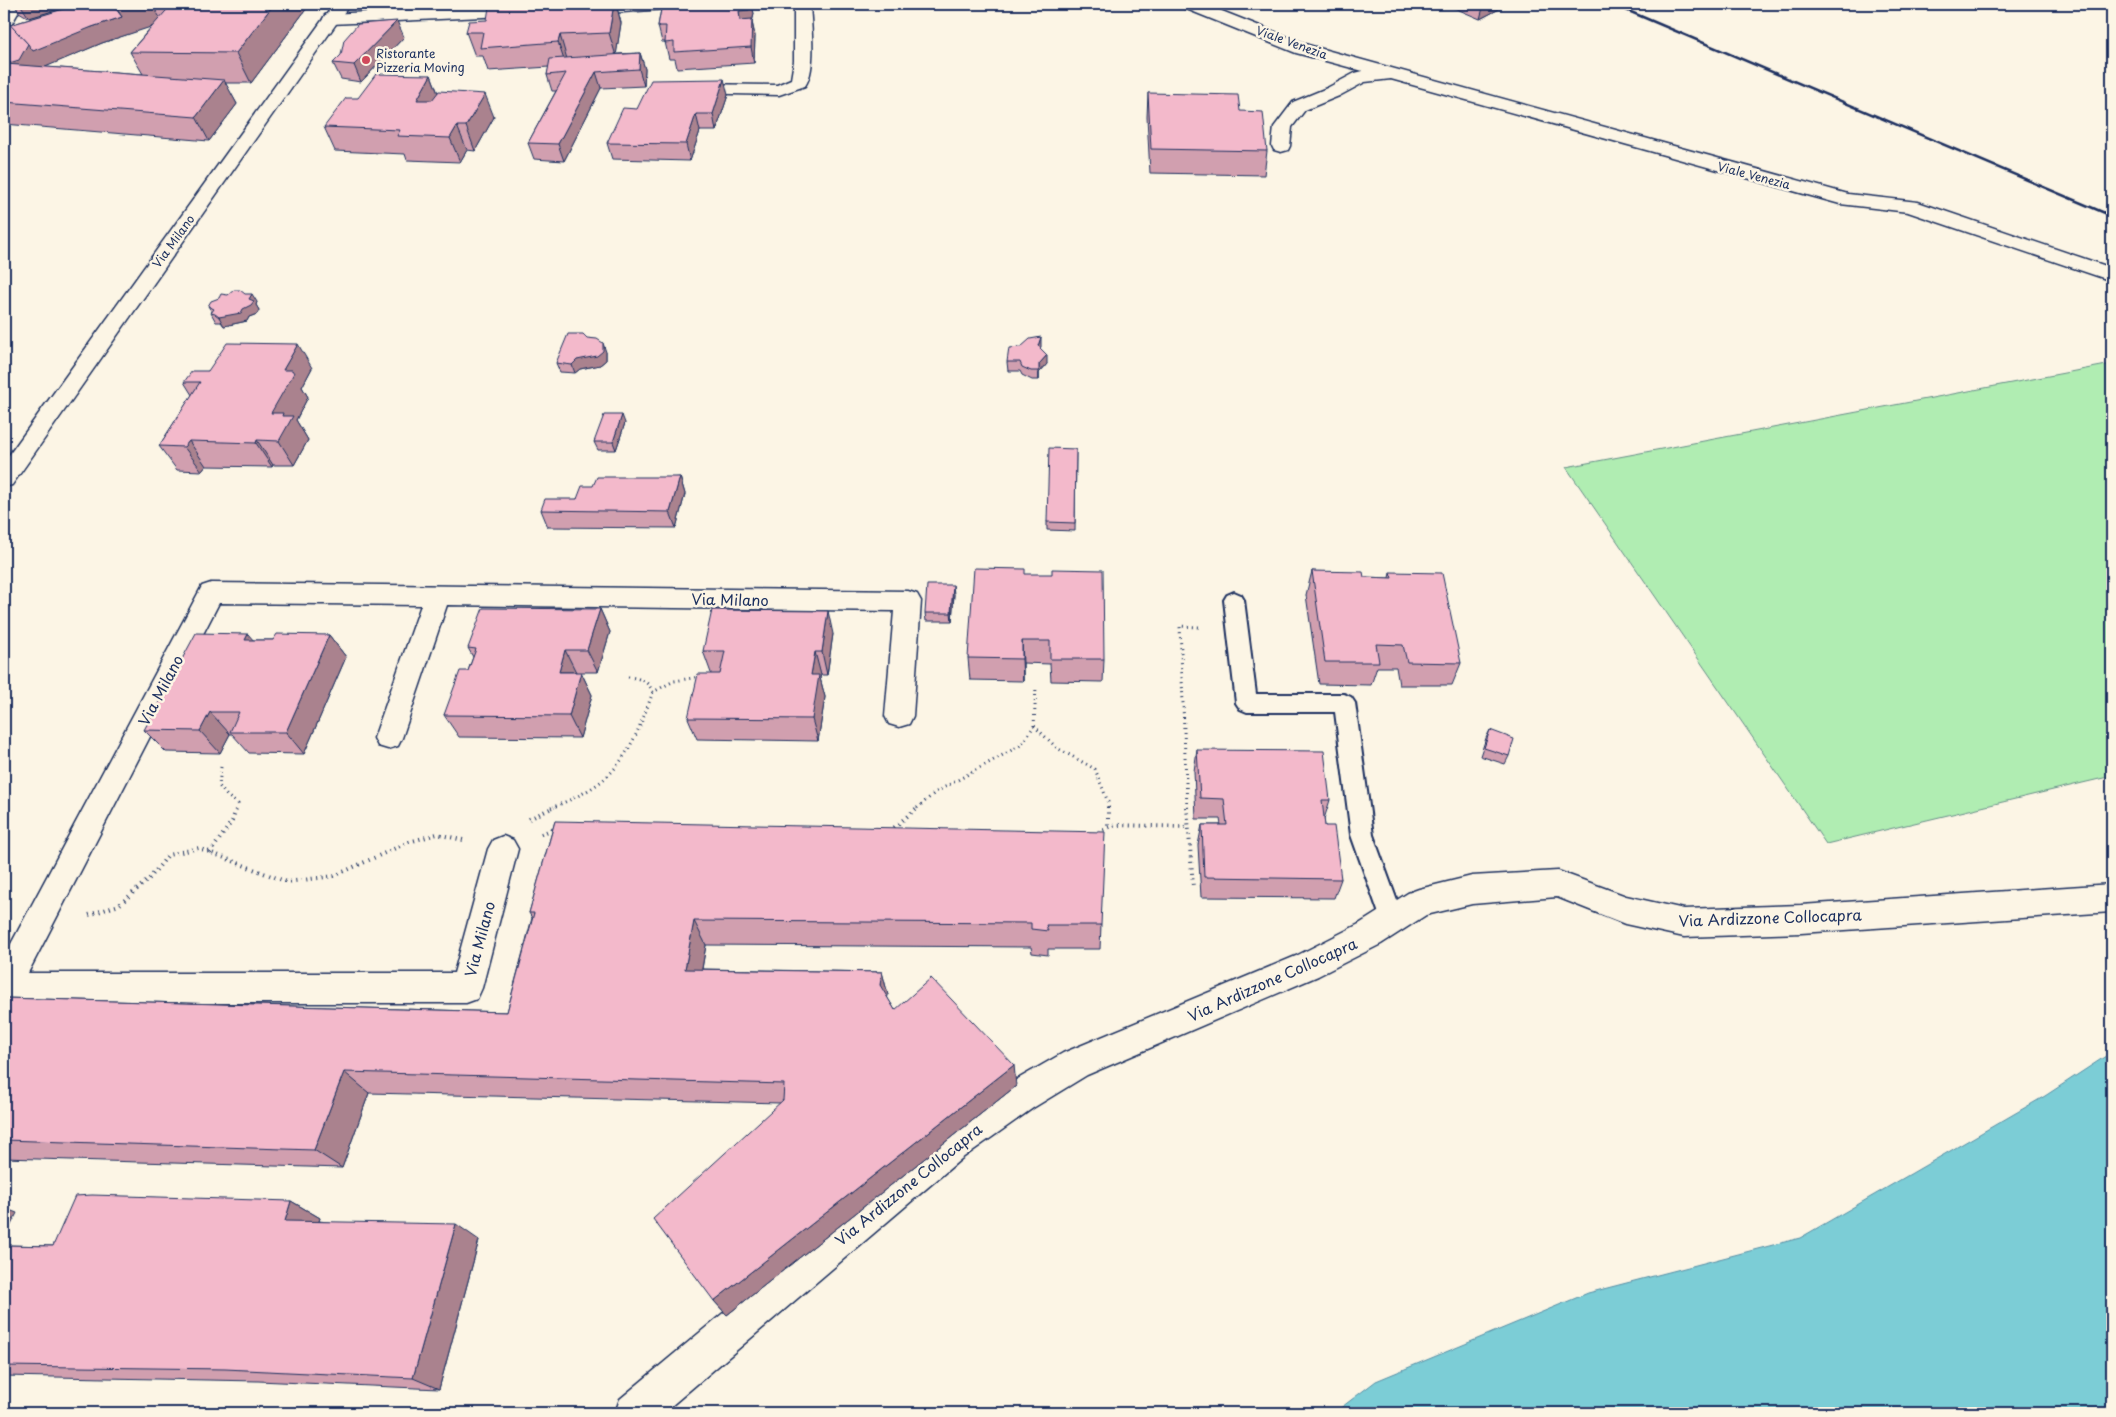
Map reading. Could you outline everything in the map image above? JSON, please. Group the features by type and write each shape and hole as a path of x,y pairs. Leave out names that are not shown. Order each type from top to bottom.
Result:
{"street":[{"path":"7,32 16,4"},
{"path":"424,14 444,4"},
{"path":"568,10 666,4"},
{"path":"674,89 780,90 799,82 803,61 802,4"},
{"name":"Viale Venezia","path":"1190,4 1302,48 1847,200 1911,206 2112,276"},
{"path":"337,12 424,14 539,10"},
{"name":"Via Milano","path":"4,478 337,12"},
{"name":"Viale Venezia","path":"1282,146 1283,127 1298,106 1333,92 1361,77 1395,75"},
{"name":"Via Milano","path":"503,849 466,988 4,988 211,593 908,601 899,716"},
{"path":"388,738 437,596"},
{"name":"Via Ardizzone Collocapra","path":"634,1413 949,1147 1021,1096 1075,1064 1307,966 1370,934 1419,903 1472,890 1558,884 1625,910 1684,923 1801,918 2112,898"}],"lane":[{"path":"1234,600 1247,703 1344,703 1362,835 1392,920"}],"path":[{"path":"1193,886 1188,827 1180,626 1237,629"},
{"path":"628,677 642,678 650,685 652,692"},
{"path":"503,849 518,826 600,783 614,771 641,723 652,692 666,682 685,677 699,677"},
{"path":"897,833 888,833 936,792 1021,745 1034,726 1036,687"},
{"path":"1034,726 1057,748 1095,769 1108,802 1108,828"},
{"path":"210,853 232,821 238,804 227,796 219,786 221,767"},
{"path":"44,911 89,915 119,905 150,878 168,854 199,848 287,882 334,876 409,842 437,834 503,849 562,825"},
{"path":"1086,837 1116,825 1188,827"}],"green space":[{"path":"2112,364 2112,776 1826,844 1566,467"}],"water":[{"path":"2112,1052 2112,1413 1334,1413 1376,1381 1588,1293 1800,1238 2045,1096"}],"building":[{"path":"80,4 112,4 122,17 33,51 10,25"},
{"path":"172,4 274,4 236,53 130,52"},
{"path":"614,4 609,33 560,35 558,42 480,48 483,32 466,32 469,21 487,20 489,7"},
{"path":"662,4 750,4 749,10 739,11 740,20 752,19 751,47 674,52 674,42 665,43 666,26 658,26"},
{"path":"4,18 28,44 19,60 6,64 224,80 196,117 4,102"},
{"path":"397,21 354,65 333,63 341,55 344,40 358,24"},
{"path":"640,53 639,69 596,72 558,144 528,143 566,73 547,75 550,59"},
{"path":"376,74 431,75 417,100 432,100 439,91 485,94 466,126 457,126 450,138 397,136 400,130 324,127 346,98 358,98"},
{"path":"724,79 713,114 696,114 686,144 607,143 623,108 637,109 651,80"},
{"path":"1148,93 1238,95 1240,111 1263,112 1267,151 1151,149"},
{"path":"234,290 240,290 245,294 252,294 249,299 254,301 243,309 241,313 219,317 211,313 214,309 208,306 211,301 219,298 221,294 228,295"},
{"path":"568,334 583,334 587,338 597,339 603,343 603,351 597,356 577,360 572,365 556,363"},
{"path":"1041,337 1038,346 1047,355 1039,364 1039,371 1031,371 1022,367 1020,362 1007,362 1009,348 1021,347 1030,339"},
{"path":"227,343 298,344 283,370 292,370 294,373 271,413 283,413 282,416 293,416 279,441 257,440 256,443 189,441 184,447 159,446 200,382 184,382 192,371 208,371"},
{"path":"604,415 622,415 613,442 594,442"},
{"path":"1049,448 1076,449 1075,523 1047,522"},
{"path":"597,477 680,477 670,512 541,510 545,499 577,499 582,486 593,486"},
{"path":"974,568 1025,569 1025,574 1052,574 1052,569 1103,570 1104,659 1050,659 1050,641 1022,641 1022,659 968,658"},
{"path":"1312,571 1363,572 1364,577 1392,578 1390,572 1442,573 1461,663 1407,662 1403,645 1376,644 1379,662 1325,662"},
{"path":"927,585 953,585 951,613 925,613"},
{"path":"483,608 600,609 587,650 565,650 559,672 581,672 569,716 444,715 460,671 468,671 476,649 468,648"},
{"path":"712,610 828,611 822,652 815,652 811,675 819,675 812,719 688,718 698,674 720,674 725,651 703,651"},
{"path":"196,633 248,634 245,640 273,640 277,634 329,635 286,732 230,732 239,712 210,712 200,731 144,730"},
{"path":"1490,730 1514,739 1509,756 1484,748"},
{"path":"1197,750 1324,751 1330,800 1322,800 1325,826 1334,826 1341,879 1204,877 1202,825 1227,825 1224,799 1200,798"},
{"path":"555,821 1105,832 1101,925 1046,925 1048,931 1031,929 1031,923 694,921 685,969 882,972 880,985 895,1010 931,978 1014,1065 714,1301 653,1219 783,1100 784,1084 344,1072 314,1150 4,1140 4,998 507,1012 534,913 529,913"},
{"path":"75,1196 291,1201 285,1221 456,1224 413,1378 225,1369 4,1366 4,1245 53,1246"}],"railway":[{"path":"1612,4 2112,216"}],"place":[{"name":"Ristorante Pizzeria Moving","path":"366,60"}]}
